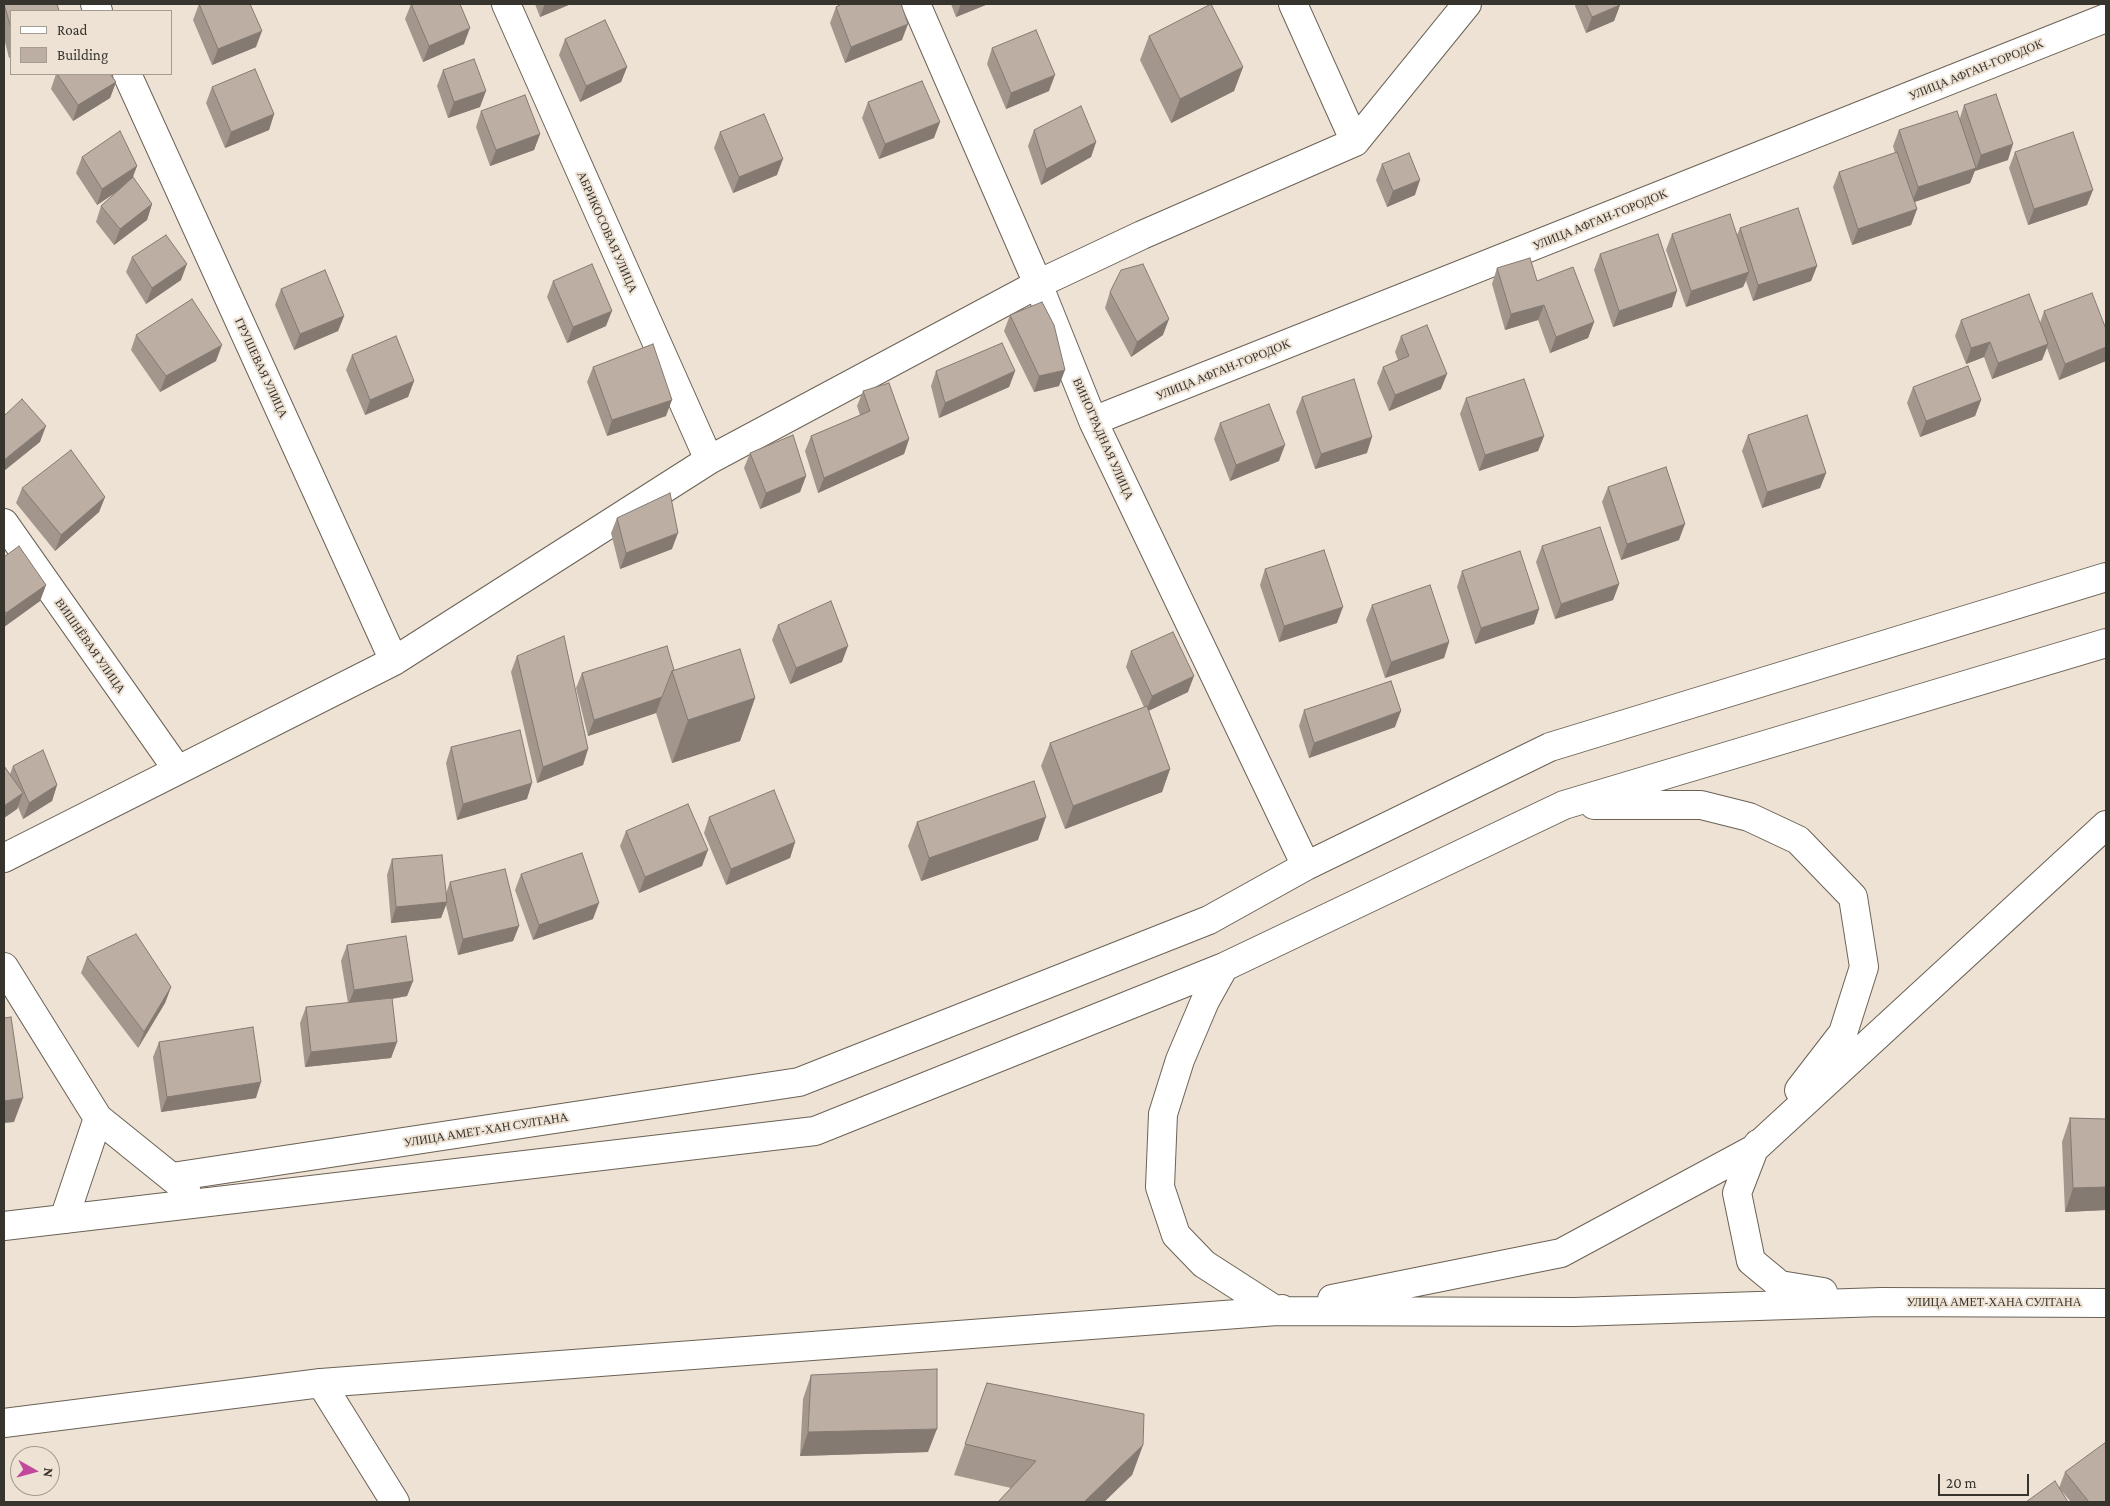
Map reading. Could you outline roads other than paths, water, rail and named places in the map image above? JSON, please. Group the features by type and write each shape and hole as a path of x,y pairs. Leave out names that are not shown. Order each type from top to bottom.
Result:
{"street":[{"name":"АБРИКОСОВАЯ УЛИЦА","path":"506,4 709,460"},
{"name":"ВИНОГРАДНАЯ УЛИЦА","path":"916,4 1038,284 1093,422 1306,866"},
{"path":"1293,4 1355,142"},
{"path":"4,858 394,661 709,460 1038,284 1142,235 1355,142 1467,4"},
{"name":"УЛИЦА АФГАН-ГОРОДОК","path":"1093,422 2106,18"},
{"name":"ГРУШЕВАЯ УЛИЦА","path":"127,75 394,661"},
{"name":"ВИШНЁВАЯ УЛИЦА","path":"4,523 177,769"},
{"name":"УЛИЦА АМЕТ-ХАН СУЛТАНА","path":"172,1177 800,1082 1209,920 1306,866 1550,746 2106,577"},
{"path":"4,1226 815,1131 1224,967 1564,805 2106,643"},
{"path":"1564,805 1702,805 1749,817 1798,840 1854,897 1864,967 1843,1033 1754,1149 1736,1193 1751,1262 1780,1285 1881,1302"},
{"path":"1224,967 1205,1001 1183,1051 1163,1114 1160,1187 1176,1235 1204,1264 1277,1311 1561,1253 1754,1149 2106,825"},
{"path":"4,967 98,1118 202,1202"},
{"path":"64,1219 98,1118"},
{"path":"4,1423 321,1382 1277,1311 1574,1312 1881,1302"},
{"name":"УЛИЦА АМЕТ-ХАНА СУЛТАНА","path":"1881,1302 2106,1303"},
{"path":"321,1382 396,1502"}]}
